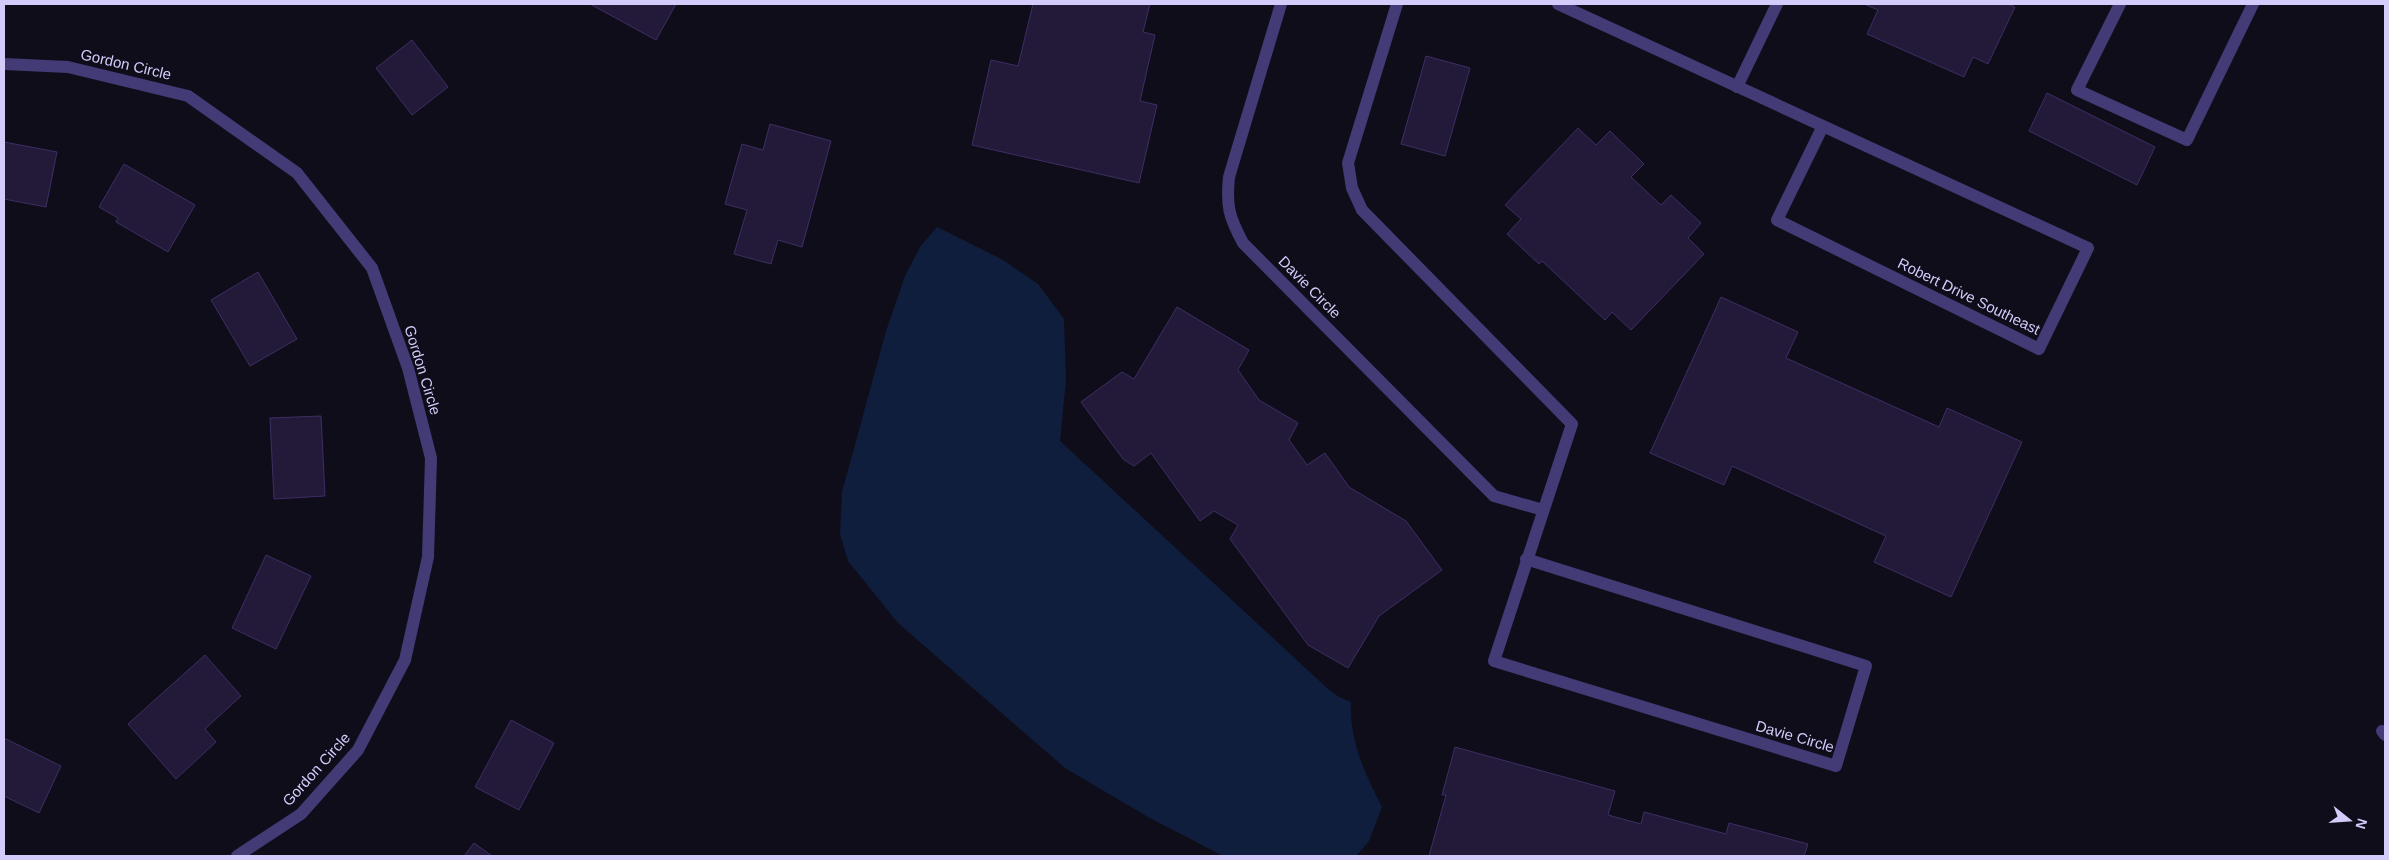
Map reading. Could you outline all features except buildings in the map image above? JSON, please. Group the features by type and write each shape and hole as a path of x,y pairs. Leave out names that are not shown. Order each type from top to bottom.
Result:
{"street":[{"name":"Davie Circle","path":"1281,4 1229,177 1226,201 1231,220 1243,243 1494,496 1543,510"},
{"name":"Davie Circle","path":"1396,4 1348,163 1352,188 1362,210 1572,424 1526,559 1494,661 1836,766 1866,666 1526,559"},
{"name":"Robert Drive Southeast","path":"1558,4 1737,87 1823,126 2088,248 2039,349 1778,220 1823,126"},
{"path":"1737,87 1777,4"},
{"path":"2120,4 2077,90 2187,140 2253,4"},
{"name":"Gordon Circle","path":"4,64 68,67 188,96 297,173 372,268 408,368 431,458 428,557 405,660 358,750 301,814 237,856"}],"water":[{"path":"937,227 1003,260 1038,284 1064,319 1066,380 1060,441 1327,688 1339,697 1351,702 1355,743 1364,769 1382,807 1369,841 1356,856 1223,856 1148,817 1065,768 898,623 848,561 840,534 842,492 886,331 905,276 920,247"}]}
